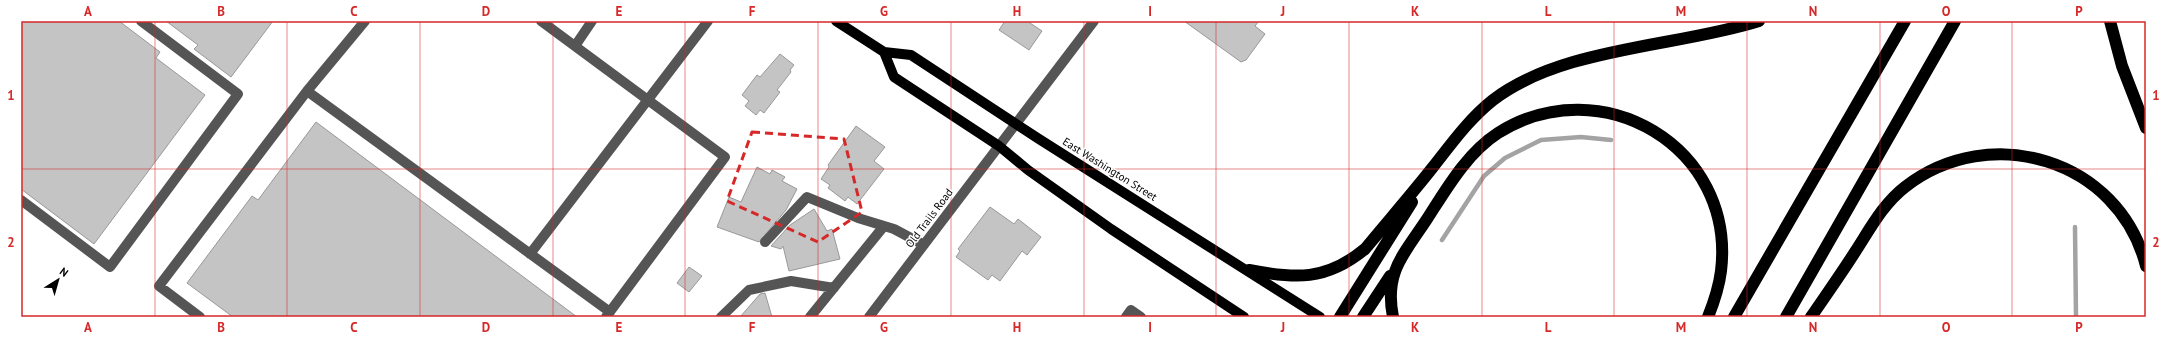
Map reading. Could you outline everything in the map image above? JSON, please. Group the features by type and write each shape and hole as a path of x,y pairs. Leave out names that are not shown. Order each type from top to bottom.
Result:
{"highway":[{"path":"1249,270 1282,277 1307,277 1344,263 1365,248 1433,167 1466,124 1482,108 1506,91 1537,75 1595,57 1712,34 1759,21"},
{"path":"1734,317 1906,21"},
{"path":"1786,317 1955,21"},
{"path":"2110,21 2122,66 2146,128"},
{"path":"1363,317 1457,174 1479,148 1497,134 1517,123 1545,113 1567,109 1614,113 1646,127 1679,150 1697,171 1711,198 1720,228 1722,258 1718,284 1708,317"},
{"path":"1811,317 1891,200 1906,187 1932,170 1945,164 1974,156 2007,154 2035,158 2063,167 2083,178 2101,192 2125,219 2136,239 2146,266"},
{"path":"1340,317 1433,167"},
{"path":"1393,317 1390,290 1397,265"}],"main road":[{"name":"East Washington Street","path":"836,21 884,52 911,55 1015,124 1249,270 1320,317"},
{"path":"884,52 892,75 999,146 1028,170 1079,206 1244,317"}],"street":[{"path":"21,200 110,267 238,94 141,21"},
{"path":"200,317 159,286 307,91 365,21"},
{"path":"307,91 530,254 608,315 725,157 542,21"},
{"path":"575,46 592,21"},
{"path":"530,254 708,21"},
{"name":"Old Trails Road","path":"869,317 1094,21"},
{"path":"765,242 807,197 858,218 894,229 924,245"},
{"path":"810,317 884,226"},
{"path":"721,317 749,290 791,281 834,288"},
{"path":"1126,317 1131,310 1141,317"}],"highlighted area":[{"path":"752,132 844,139 862,212 818,242 727,201"}],"building":[{"path":"21,21 119,21 160,52 156,58 205,95 94,244 21,189"},
{"path":"166,21 273,21 231,77 194,49 198,45"},
{"path":"1005,21 1027,21 1042,31 1029,50 999,30"},
{"path":"1184,21 1259,21 1255,26 1265,34 1246,60 1241,62"},
{"path":"780,54 794,65 790,70 791,72 777,90 780,92 764,113 760,110 756,115 745,106 749,101 742,95 757,75 760,77"},
{"path":"316,122 577,317 233,317 187,283 252,196 258,200"},
{"path":"856,126 885,147 874,161 884,169 857,204 848,197 845,201 828,188 830,185 821,179 829,167 828,165"},
{"path":"757,167 770,174 772,170 785,177 782,181 797,189 786,210 759,242 717,227 729,197 741,202"},
{"path":"990,207 1014,224 1018,219 1041,237 1027,255 1022,251 1000,281 992,275 988,280 956,257 960,251 958,249"},
{"path":"814,209 827,231 832,229 840,259 789,271 783,246 781,249 771,246 790,225"},
{"path":"689,267 702,276 689,292 677,283"},
{"path":"765,293 772,317 740,317 760,294"}],"waterway":[{"path":"1442,240 1484,176 1505,158 1541,140 1581,137 1611,140"},
{"path":"2075,227 2076,317"}]}
